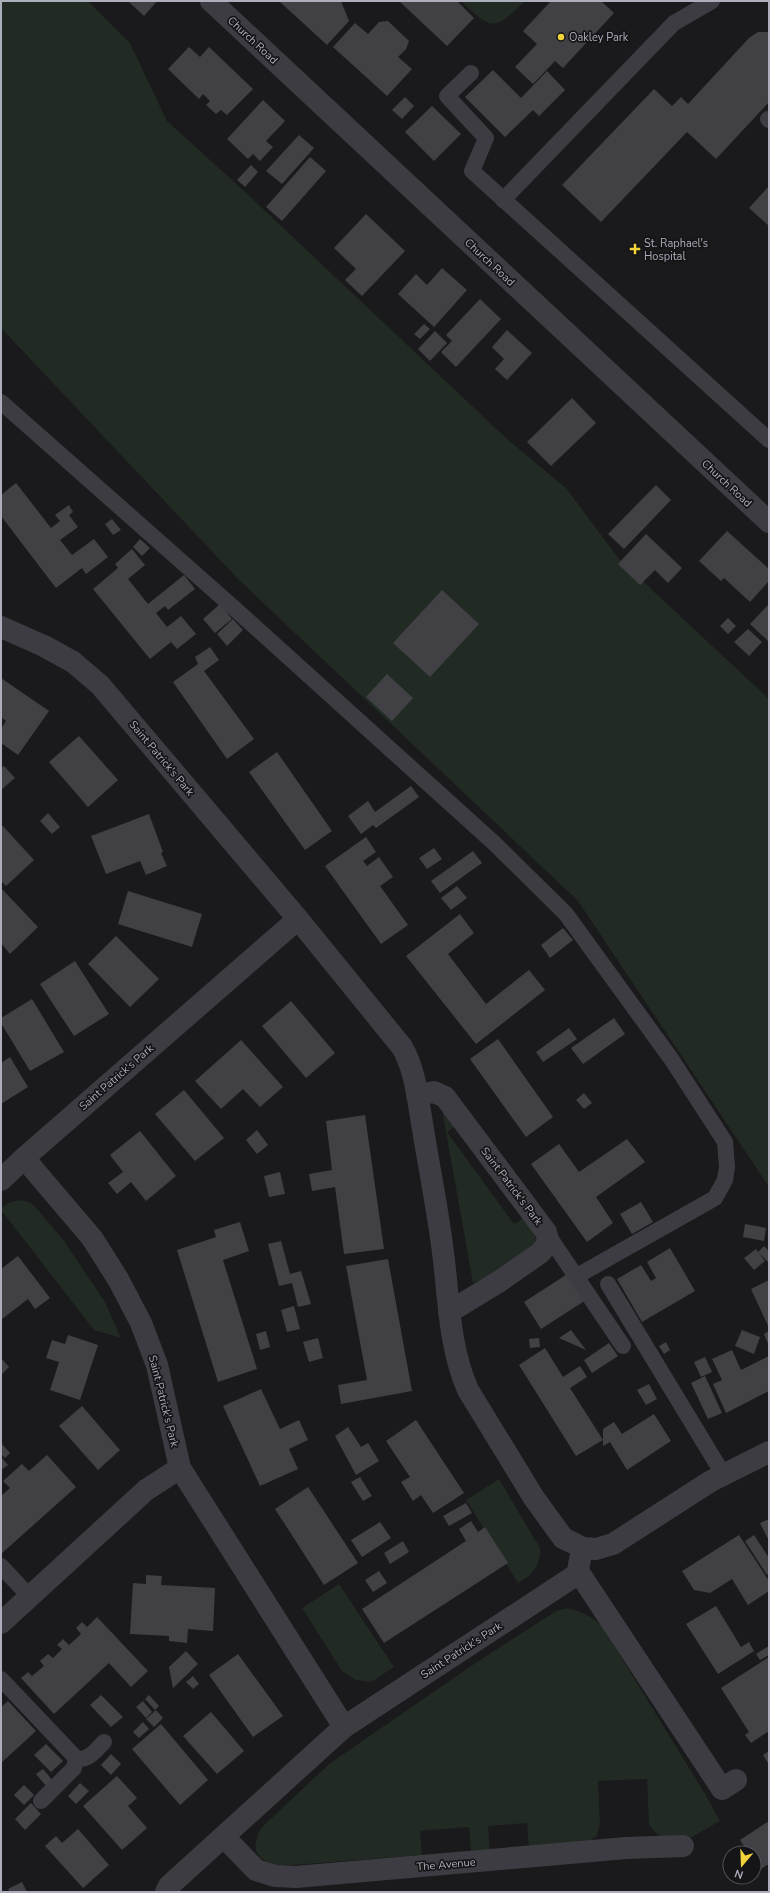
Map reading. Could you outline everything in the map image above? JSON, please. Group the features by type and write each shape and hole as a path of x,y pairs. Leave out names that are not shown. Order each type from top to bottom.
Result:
{"street":[{"name":"Church Road","path":"211,1 769,522"},
{"name":"Saint Patrick's Park","path":"1,627 44,646 73,662 100,685 298,919 402,1047 410,1063 417,1095 442,1245 449,1312 460,1373 468,1390 534,1498 563,1538 583,1548 596,1549 613,1544 723,1474 769,1452"},
{"name":"Saint Patrick's Park","path":"1,1180 24,1158 298,919"},
{"name":"Saint Patrick's Park","path":"417,1095 434,1092 445,1097 546,1232 548,1240 540,1254 500,1281 449,1312"},
{"name":"Saint Patrick's Park","path":"24,1158 92,1238 118,1279 141,1323 158,1365 180,1468 344,1727"},
{"path":"1,1623 146,1490 180,1468"},
{"path":"583,1548 578,1571 579,1573 722,1790 736,1780"},
{"name":"Saint Patrick's Park","path":"166,1892 170,1886 344,1727 579,1573"},
{"name":"The Avenue","path":"224,1837 256,1870 275,1876 296,1877 626,1848 683,1846"}],"lane":[{"path":"504,200 674,23 712,1"},
{"path":"471,73 447,96 486,138 472,171 769,440"},
{"path":"1,402 234,608 494,843 566,914 676,1066 725,1142 727,1167 721,1190 715,1198 577,1276"},
{"path":"546,1232 623,1346"},
{"path":"608,1284 723,1474"},
{"path":"1,1566 30,1597"},
{"path":"1,1679 76,1758 81,1760 87,1759 104,1742"},
{"path":"41,1801 74,1768 76,1758"}],"shaded area":[{"path":"1,1 88,1 130,43 167,121 243,190 506,438 566,488 619,559 769,699 769,1187 578,901 239,580 1,328"},
{"path":"461,1 525,1 506,18 493,24 480,18"},
{"path":"442,1110 456,1126 447,1132 514,1224 522,1219 533,1230 536,1240 534,1244 490,1276 473,1283"},
{"path":"22,1200 30,1202 64,1241 105,1302 121,1338 94,1330 1,1210 13,1201"},
{"path":"499,1479 540,1548 539,1560 535,1569 528,1577 518,1583 466,1500"},
{"path":"339,1584 394,1667 371,1682 356,1680 342,1671 302,1608"},
{"path":"567,1608 586,1615 602,1626 707,1797 720,1821 692,1837 670,1838 658,1835 649,1825 647,1779 598,1781 600,1823 597,1836 586,1843 529,1848 527,1823 488,1826 490,1852 471,1851 469,1827 420,1831 422,1855 281,1866 261,1858 256,1849 256,1843 257,1836 261,1828 329,1764 474,1664 556,1611"}],"building":[{"path":"128,1 157,1 144,16"},
{"path":"279,1 341,1 349,21 327,45"},
{"path":"399,1 457,1 474,18 447,46"},
{"name":"Oakley Park","path":"551,1 601,1 614,13 563,68 555,61 533,84 515,67 537,44 523,31"},
{"path":"388,21 409,41 406,49 398,57 412,69 387,96 333,47 355,23 368,34 379,22"},
{"path":"758,32 769,32 769,102 716,159 687,132 601,222 562,185 654,89 672,106 681,97 688,104 749,38"},
{"path":"189,47 200,57 209,47 253,89 227,115 221,110 216,114 206,105 210,101 203,94 199,99 168,69"},
{"path":"493,70 521,98 547,71 565,90 539,116 533,110 505,137 465,97"},
{"path":"405,97 414,106 402,119 392,110"},
{"path":"263,100 285,121 266,141 273,147 260,161 253,154 248,159 227,139"},
{"path":"432,106 461,134 434,161 405,132"},
{"path":"299,135 314,148 282,184 266,171"},
{"path":"310,157 326,171 282,221 266,207"},
{"path":"251,165 258,172 245,187 237,180"},
{"path":"769,186 769,226 749,208"},
{"path":"366,214 405,251 362,296 345,280 356,269 334,248"},
{"path":"442,268 467,290 434,327 398,294 416,274 427,285"},
{"path":"480,299 501,319 456,367 441,352 452,341 446,335"},
{"path":"424,324 430,329 420,339 414,334"},
{"path":"507,330 532,353 507,380 495,369 504,359 492,347"},
{"path":"435,331 447,343 430,361 418,349"},
{"path":"572,398 596,423 551,466 527,442"},
{"path":"16,483 51,528 60,521 55,515 69,505 73,512 69,515 78,527 60,540 72,555 94,539 108,557 86,574 82,568 56,588 1,516 1,495"},
{"path":"656,485 671,500 624,549 608,534"},
{"path":"112,519 121,530 113,535 105,524"},
{"path":"727,531 769,569 769,581 750,602 724,578 721,581 699,561"},
{"path":"646,534 682,568 668,583 655,570 640,585 618,564"},
{"path":"140,539 150,548 142,556 133,547"},
{"path":"132,549 145,565 128,579 148,604 184,575 195,589 168,610 165,606 156,613 167,627 181,616 196,634 177,649 171,642 150,659 93,589 118,568 115,564"},
{"path":"442,590 479,624 430,677 393,643"},
{"path":"220,604 232,619 215,633 203,619"},
{"path":"769,604 769,642 750,624"},
{"path":"728,618 736,626 728,634 720,626"},
{"path":"233,619 243,630 227,646 217,634"},
{"path":"748,629 762,642 749,656 734,642"},
{"path":"210,647 219,660 204,671 254,739 227,759 173,682 198,664 195,657"},
{"path":"387,674 413,698 392,721 366,697"},
{"path":"1,678 49,711 18,755 1,743 1,729 6,721 1,717"},
{"path":"79,736 118,780 88,807 49,762"},
{"path":"277,752 332,831 305,850 249,772"},
{"path":"4,766 15,778 1,790 1,768"},
{"path":"411,786 419,797 376,828 373,825 361,834 348,816 368,801 375,812"},
{"path":"48,813 60,827 52,834 40,821"},
{"path":"149,814 163,852 161,853 167,866 146,875 140,861 106,874 91,836"},
{"path":"1,824 34,860 6,886 1,881"},
{"path":"366,837 376,852 363,861 367,866 379,857 393,877 380,886 408,925 381,944 325,866"},
{"path":"434,848 442,859 427,869 419,858"},
{"path":"473,851 482,863 440,893 431,881"},
{"path":"457,886 467,898 451,910 441,898"},
{"path":"1,888 38,927 10,954 1,943"},
{"path":"128,891 202,914 192,947 118,924"},
{"path":"460,914 474,933 448,954 486,1004 529,970 545,990 476,1044 406,956"},
{"path":"563,928 573,940 550,958 541,945"},
{"path":"116,936 159,979 130,1007 88,964"},
{"path":"75,961 109,1014 74,1036 40,984"},
{"path":"32,999 64,1052 30,1071 1,1023 1,1018"},
{"path":"291,1001 335,1053 306,1078 262,1026"},
{"path":"614,1018 625,1034 583,1064 571,1048"},
{"path":"569,1028 577,1039 543,1062 536,1052"},
{"path":"498,1039 553,1117 526,1137 470,1059"},
{"path":"241,1040 283,1087 260,1107 243,1089 221,1109 195,1081"},
{"path":"10,1057 28,1087 1,1104 1,1063"},
{"path":"184,1090 224,1138 195,1161 155,1114"},
{"path":"584,1093 592,1103 584,1109 576,1100"},
{"path":"365,1115 384,1249 344,1254 335,1187 312,1191 309,1174 332,1170 326,1121"},
{"path":"257,1130 268,1145 257,1154 246,1140"},
{"path":"140,1131 176,1176 146,1201 131,1182 117,1194 108,1183 123,1172 110,1155"},
{"path":"627,1139 645,1162 596,1197 613,1223 587,1242 531,1164 559,1144 579,1172"},
{"path":"280,1172 285,1194 269,1197 264,1176"},
{"path":"641,1202 653,1222 632,1234 620,1214"},
{"path":"240,1222 249,1251 223,1260 257,1369 218,1382 177,1250 216,1237 214,1230"},
{"path":"745,1224 766,1228 764,1241 743,1237"},
{"path":"281,1241 290,1274 301,1271 311,1304 298,1307 292,1283 279,1286 268,1244"},
{"path":"764,1246 769,1251 769,1263 758,1252"},
{"path":"670,1248 695,1291 642,1322 617,1279 641,1265 651,1281 656,1278 647,1262"},
{"path":"756,1249 765,1261 754,1270 744,1258"},
{"path":"18,1256 50,1298 35,1309 28,1299 2,1319 1,1269"},
{"path":"388,1259 412,1391 341,1404 338,1385 367,1380 346,1266"},
{"path":"569,1273 586,1300 541,1329 524,1302"},
{"path":"769,1280 769,1328 751,1289"},
{"path":"294,1306 300,1329 287,1332 281,1310"},
{"path":"571,1330 586,1350 559,1338"},
{"path":"742,1330 760,1337 754,1354 735,1346"},
{"path":"266,1331 270,1347 260,1350 256,1334"},
{"path":"769,1331 769,1346 764,1334"},
{"path":"68,1335 98,1345 80,1400 50,1390 59,1362 46,1358 52,1340 65,1344"},
{"path":"318,1338 323,1358 309,1362 303,1342"},
{"path":"539,1338 540,1347 530,1348 529,1339"},
{"path":"666,1342 670,1350 664,1354 659,1346"},
{"path":"609,1343 618,1356 592,1373 584,1360"},
{"path":"545,1348 563,1377 580,1366 587,1377 570,1388 603,1440 576,1456 519,1365"},
{"path":"732,1350 741,1370 769,1356 769,1391 726,1413 713,1384 722,1380 712,1359"},
{"path":"705,1357 712,1372 701,1377 694,1362"},
{"path":"1,1358 9,1367 1,1375"},
{"path":"705,1376 722,1413 708,1419 691,1383"},
{"path":"649,1384 657,1399 646,1405 637,1390"},
{"path":"261,1389 280,1429 299,1420 308,1440 289,1449 298,1469 260,1486 223,1406"},
{"path":"82,1406 120,1450 98,1470 59,1426"},
{"path":"654,1414 671,1441 627,1470 610,1442 603,1446 603,1429 614,1422 622,1434"},
{"path":"416,1420 464,1493 433,1513 421,1495 413,1501 401,1482 410,1477 386,1441"},
{"path":"348,1427 361,1447 368,1443 379,1461 356,1475 335,1436"},
{"path":"1,1443 10,1453 5,1458 1,1454"},
{"path":"47,1455 76,1487 1,1554 1,1496 10,1488 3,1481 22,1464 29,1471"},
{"path":"1,1457 8,1465 1,1470"},
{"path":"360,1477 372,1496 363,1501 351,1482"},
{"path":"308,1487 358,1563 324,1585 275,1509"},
{"path":"466,1503 472,1513 449,1526 443,1516"},
{"path":"769,1519 769,1541 760,1523"},
{"path":"471,1521 478,1532 485,1527 508,1563 384,1643 362,1609 466,1541 459,1529"},
{"path":"380,1522 391,1538 362,1557 351,1540"},
{"path":"739,1535 769,1581 769,1591 748,1605 732,1579 710,1593 694,1590 682,1571"},
{"path":"754,1535 769,1558 769,1573 767,1575 745,1541"},
{"path":"403,1541 409,1552 390,1564 384,1553"},
{"path":"379,1571 387,1583 373,1592 365,1580"},
{"path":"146,1575 162,1576 161,1585 215,1588 213,1631 188,1629 187,1643 169,1641 169,1636 130,1634 133,1583 146,1584"},
{"path":"716,1606 741,1647 749,1642 754,1651 718,1674 686,1624"},
{"path":"97,1617 148,1671 131,1687 109,1663 54,1714 21,1678 28,1672 32,1676 44,1666 40,1661 48,1654 53,1658 62,1649 57,1645 63,1639 69,1645 81,1634 76,1628 82,1622 87,1627"},
{"path":"769,1646 769,1655 760,1660 756,1654"},
{"path":"186,1651 198,1664 173,1688 169,1667"},
{"path":"238,1654 283,1716 253,1737 209,1675"},
{"path":"769,1657 769,1731 751,1743 745,1735 749,1732 721,1688"},
{"path":"193,1676 199,1684 193,1689 186,1682"},
{"path":"101,1695 123,1717 111,1727 90,1705"},
{"path":"149,1695 159,1706 155,1710 145,1699"},
{"path":"8,1701 36,1731 1,1763 1,1707"},
{"path":"143,1701 152,1712 146,1718 136,1707"},
{"path":"156,1710 163,1718 154,1727 146,1719"},
{"path":"211,1712 244,1751 217,1774 183,1736"},
{"path":"143,1722 149,1729 139,1738 133,1732"},
{"path":"161,1724 208,1780 180,1805 132,1749"},
{"path":"46,1744 63,1761 51,1772 34,1755"},
{"path":"769,1751 769,1765 763,1755"},
{"path":"111,1754 121,1764 111,1775 101,1765"},
{"path":"43,1769 53,1781 46,1786 36,1774"},
{"path":"117,1776 137,1798 128,1806 147,1828 122,1850 83,1806"},
{"path":"80,1783 89,1791 76,1804 68,1796"},
{"path":"24,1785 34,1795 24,1805 14,1795"},
{"path":"31,1803 41,1814 25,1830 15,1819"},
{"path":"769,1821 769,1864 762,1868 762,1845 743,1845 740,1840"},
{"path":"78,1829 109,1865 83,1888 45,1846 56,1836 62,1843"},
{"path":"22,1882 27,1892 10,1892 8,1889"}],"place":[{"name":"Oakley Park","path":"561,37"},
{"name":"St. Raphael's Hospital","path":"635,249"}]}
